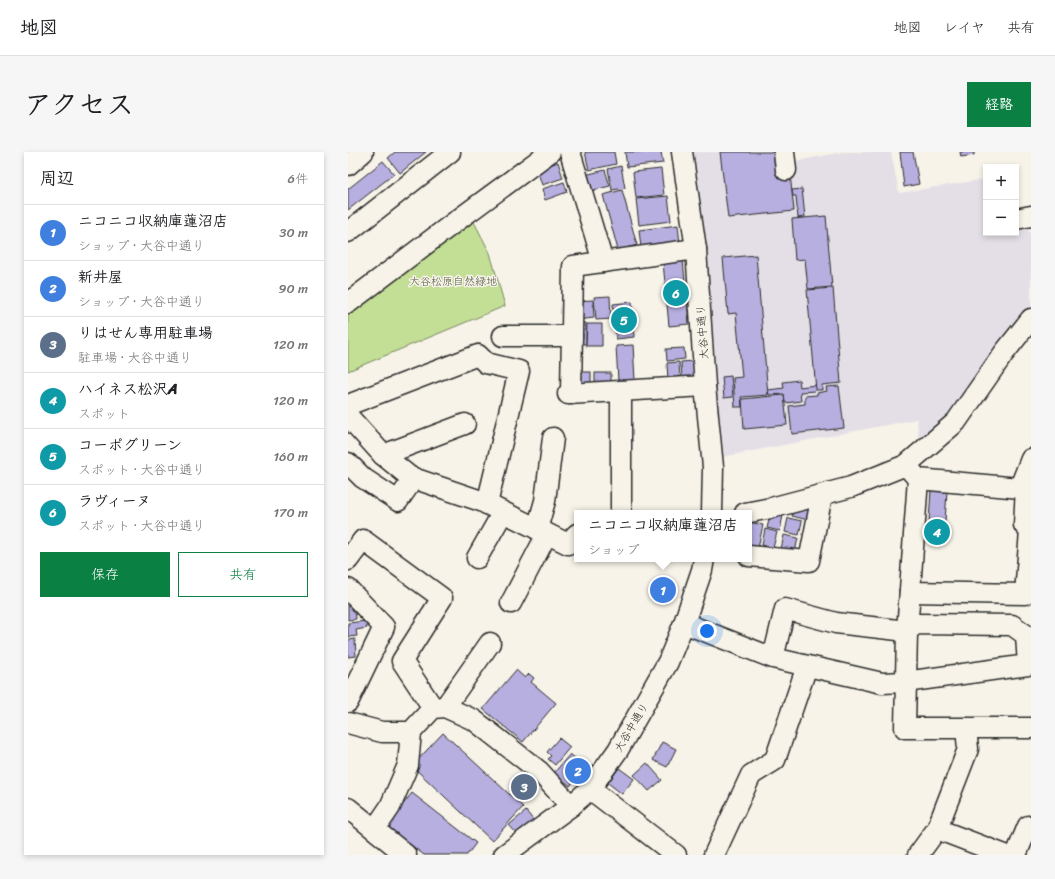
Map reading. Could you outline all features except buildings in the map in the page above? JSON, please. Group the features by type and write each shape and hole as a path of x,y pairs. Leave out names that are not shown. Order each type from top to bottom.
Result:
{"street":[{"path":"348,164 363,152"},
{"path":"348,232 450,152"},
{"path":"348,303 550,152"},
{"path":"570,152 603,262"},
{"name":"大谷中通り","path":"682,152 696,249 705,386 713,466 712,510"},
{"path":"1019,218 1031,216"},
{"path":"696,249 573,266 570,394 705,386"},
{"path":"1031,319 1004,353 956,422 912,472 910,592 905,682 905,728 1031,728"},
{"path":"503,336 572,336"},
{"path":"348,405 478,355 486,363 520,371 495,508 477,558"},
{"path":"621,391 621,510"},
{"path":"348,416 383,455 410,476 495,508 568,544 574,537"},
{"path":"383,455 465,424"},
{"path":"511,602 542,531 553,438"},
{"path":"910,592 1025,594 1030,531 1024,525 1026,488 1031,459"},
{"path":"348,463 363,478 398,501 414,478"},
{"path":"752,512 912,472 1026,488"},
{"path":"752,556 808,561 822,495"},
{"path":"348,560 363,540 442,598 402,661 439,707 474,720 539,771 571,806"},
{"name":"大谷中通り","path":"504,855 571,806 590,789 618,750 668,662 684,623 703,562"},
{"path":"348,589 384,627 348,702"},
{"path":"684,623 773,658 882,683 905,682 1028,665 1026,635 1012,625 916,624 907,630 836,623 785,609 773,658"},
{"path":"348,723 382,732 411,732 439,707 490,643"},
{"path":"714,855 751,775 775,760 806,666"},
{"path":"918,855 937,829 968,749 966,728"},
{"path":"375,829 390,807 408,765 411,732"},
{"path":"590,789 675,855"},
{"path":"348,808 406,855"},
{"path":"1016,855 1028,826"},
{"path":"937,829 1005,855"}],"shaded area":[{"path":"693,152 780,152 791,162 842,152 891,152 899,193 983,179 983,236 1019,236 1019,221 1024,220 1031,235 1031,311 958,405 919,446 917,419 722,457 706,289 706,251"}],"green space":[{"name":"大谷松原自然緑地","path":"472,218 490,253 505,306 348,371 348,310"}],"place":[{"name":"ラヴィーヌ","path":"676,293"},
{"name":"コーポグリーン","path":"624,320"},
{"name":"ハイネス松沢A","path":"937,532"},
{"name":"ニコニコ収納庫蓮沼店","path":"663,590"},
{"name":"新井屋","path":"578,771"},
{"name":"りはせん専用駐車場","path":"524,787"}]}
